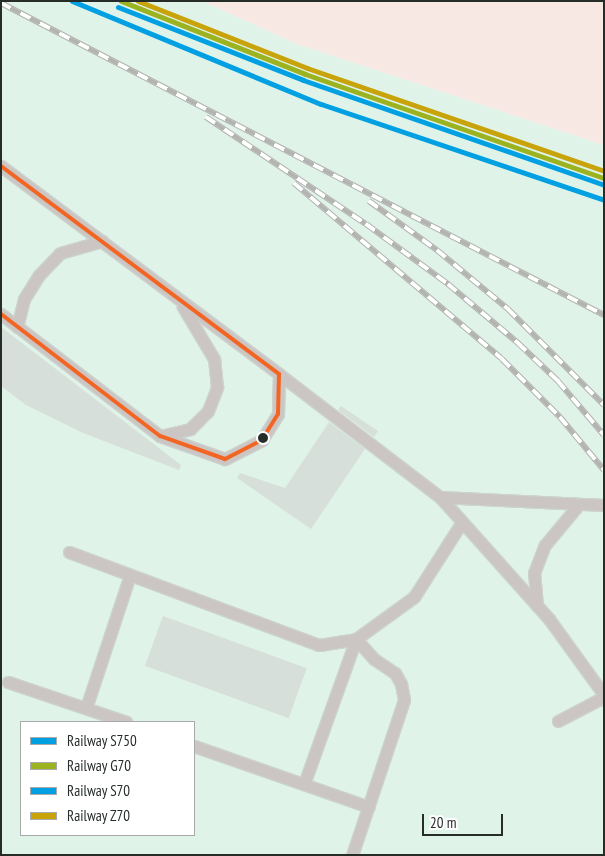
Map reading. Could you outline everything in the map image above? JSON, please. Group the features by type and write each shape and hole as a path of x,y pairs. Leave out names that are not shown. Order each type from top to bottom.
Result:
{"lane":[{"path":"1,166 440,496 537,606 604,696 558,721"},
{"path":"18,327 24,299 39,275 60,253 102,241"},
{"path":"160,436 190,429 208,411 217,387 214,359 202,334 178,298"},
{"path":"1,314 160,436 225,459 262,440 278,414 279,374"},
{"path":"440,496 604,505"},
{"path":"537,606 534,573 545,545 579,504"},
{"path":"69,552 319,645 356,639 414,597 462,522"},
{"path":"86,708 130,575"},
{"path":"304,784 356,639"},
{"path":"352,855 404,700 401,684 395,674 374,659 356,639"},
{"path":"8,682 123,721"},
{"path":"195,746 369,807"}],"shaded area":[{"path":"1,1 202,1 297,44 604,145 604,855 1,855"},
{"path":"202,1 604,1 604,145 297,44"}],"building":[{"path":"1,327 181,465 179,470 83,433 26,405 1,386"},
{"path":"341,406 378,431 374,437 338,410"},
{"path":"329,422 365,449 311,529 237,478 240,473 285,488"},
{"path":"163,616 307,668 289,718 145,666"}],"railway":[{"path":"1,3 604,315"},
{"path":"206,117 366,224 448,284 518,343 558,381 604,435"},
{"path":"294,183 502,359 560,417 604,470"},
{"path":"369,201 437,250 508,309 604,405"}],"rail line":[{"name":"S750","path":"72,1 321,104 604,200"},
{"name":"G70","path":"121,1 305,74 604,178"},
{"name":"Z70","path":"138,1 307,68 604,171"},
{"name":"S70","path":"118,7 303,80 602,184"}],"transit line":[{"path":"1,166 279,374 278,414 262,440 225,459 160,436 1,314"}]}
